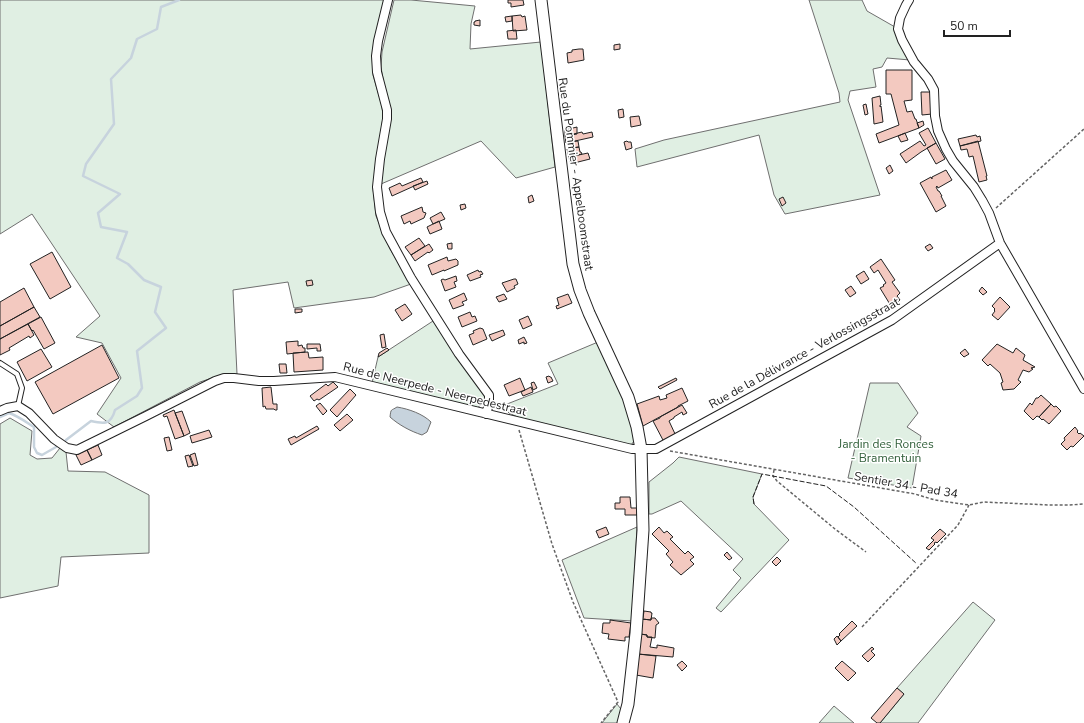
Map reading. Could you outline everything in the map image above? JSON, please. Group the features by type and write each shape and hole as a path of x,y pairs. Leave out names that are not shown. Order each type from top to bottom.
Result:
{"street":[{"path":"388,0 376,56 377,72 387,110 377,187 380,212 386,232 415,284 459,354 489,395 489,404 486,414"},
{"name":"Rue du Pommier - Appelboomstraat","path":"541,0 573,264 580,290 589,313 628,398 637,427 641,449 643,530 638,611 628,704 623,723"},
{"path":"909,0 900,18 898,29 914,62 928,79 934,90 935,116 938,131 946,149 952,161 974,187 982,200 989,213 1000,243 1084,389"},
{"name":"Rue de la Délivrance - Verlossingsstraat","path":"656,448 892,320 1000,243"},
{"name":"Rue de Neerpede - Neerpedestraat","path":"18,406 29,413 54,438 67,448 77,450 206,384 224,378 274,381 335,377 632,449 656,448"},
{"path":"0,411 6,408 18,406"}],"lane":[{"path":"0,363 16,374 22,388 18,406"}],"path":[{"path":"989,213 1084,129"},
{"path":"516,421 552,544 573,602 618,702 601,723"},
{"name":"Sentier 34 - Pad 34","path":"656,448 969,505 984,502 1049,505 1084,504"},
{"path":"774,470 773,476 777,481 835,529 866,552"},
{"path":"862,627 958,525 969,505"}],"green space":[{"path":"0,0 384,0 374,44 373,75 382,106 383,117 373,188 376,216 390,249 411,284 374,297 294,308 288,282 233,290 237,374 218,376 200,382 114,427 97,414 121,378 102,343 76,337 100,316 32,214 0,234"},
{"path":"394,0 411,0 475,6 471,24 470,49 541,42 555,167 516,178 481,141 381,184 383,166 384,85 381,67 382,52"},
{"path":"809,0 862,0 867,11 895,27 910,60 887,58 882,67 873,69 876,87 850,91 848,100 880,195 785,214 774,195 759,135 637,167 635,149 664,140 840,102 839,93"},
{"path":"433,321 485,396 483,403 477,408 372,383 378,357"},
{"path":"598,342 623,397 635,439 632,444 627,445 524,420 509,413 502,406 558,384 548,363"},
{"name":"Jardin des Ronces - Bramentuin","path":"870,383 898,383 918,413 907,427 921,436 912,488 848,478"},
{"path":"10,418 32,431 30,455 37,459 52,458 60,448 66,452 68,471 105,472 149,495 149,553 61,557 58,586 0,598 0,424"},
{"path":"679,457 762,474 753,497 754,504 789,540 721,612 716,608 741,578 733,570 743,559 681,501 649,514 649,482"},
{"path":"637,527 632,621 584,618 562,560"},
{"path":"973,602 995,620 918,723 880,723 904,694 897,688"},
{"path":"617,704 624,713 620,723 602,723"},
{"path":"834,706 854,723 819,723"}],"shaded area":[{"path":"397,407 416,412 428,419 431,422 427,432 422,435 405,428 393,420 390,417 391,412"}],"building":[{"path":"508,0 523,0 524,5 511,7 511,3 508,3"},
{"path":"521,15 522,17 525,16 527,30 513,31 512,16"},
{"path":"512,16 512,21 506,22 505,17"},
{"path":"480,20 480,26 474,25 475,21"},
{"path":"516,30 517,39 508,39 507,31"},
{"path":"620,44 620,49 614,50 614,45"},
{"path":"583,49 584,60 568,63 567,53 572,52 572,50"},
{"path":"886,70 912,70 912,100 904,101 907,112 912,111 919,128 879,143 876,134 899,125 891,94 886,94"},
{"path":"921,92 931,92 932,114 922,115"},
{"path":"880,96 880,107 881,106 883,122 874,124 872,98"},
{"path":"866,104 868,114 865,115 863,105"},
{"path":"623,109 624,117 619,118 618,110"},
{"path":"639,116 641,125 631,127 630,117"},
{"path":"923,121 924,125 919,128 917,123"},
{"path":"577,127 577,134 565,136 565,130"},
{"path":"928,128 936,143 906,163 900,154 920,141 924,146 926,145 919,133"},
{"path":"582,132 583,134 592,132 593,137 566,143 565,136"},
{"path":"905,133 908,140 901,142 898,136"},
{"path":"976,135 977,137 980,136 981,141 960,146 958,139"},
{"path":"578,141 579,147 570,148 569,142"},
{"path":"978,141 987,176 987,180 979,182 973,156 969,157 967,149 961,150 960,146"},
{"path":"624,142 631,142 632,148 626,150"},
{"path":"936,143 945,159 936,164 927,148"},
{"path":"579,147 582,154 569,157 567,149"},
{"path":"588,153 590,159 570,164 569,157"},
{"path":"890,165 893,171 889,174 886,168"},
{"path":"946,170 952,180 938,188 937,186 936,187 946,206 936,212 920,183 931,177 932,179 932,177"},
{"path":"421,178 423,182 392,196 389,188 400,183 402,186"},
{"path":"427,181 428,184 415,190 413,186"},
{"path":"532,195 534,201 529,203 528,197"},
{"path":"783,197 786,203 782,206 779,199"},
{"path":"465,204 466,208 461,210 460,205"},
{"path":"422,207 423,212 426,213 424,218 411,224 410,221 404,224 401,216"},
{"path":"441,212 445,219 433,224 430,218"},
{"path":"439,221 442,229 430,234 427,227"},
{"path":"419,238 425,246 411,255 405,247"},
{"path":"452,243 452,249 448,249 447,244"},
{"path":"429,244 433,250 415,261 411,255"},
{"path":"930,244 933,248 928,251 925,247"},
{"path":"52,252 71,287 50,299 30,264"},
{"path":"447,257 448,261 456,259 458,261 458,265 432,275 428,265"},
{"path":"881,259 895,280 892,282 900,293 897,296 900,300 891,306 880,288 886,283 878,270 874,273 870,267"},
{"path":"478,270 483,274 480,275 481,277 470,281 467,275"},
{"path":"864,271 869,279 861,284 856,276"},
{"path":"456,276 457,281 454,282 456,287 445,291 441,280"},
{"path":"516,279 518,284 514,286 515,288 507,292 502,283"},
{"path":"312,280 313,285 307,286 306,281"},
{"path":"851,286 856,293 850,297 845,290"},
{"path":"982,287 987,292 983,295 979,291"},
{"path":"24,288 34,307 0,326 0,302"},
{"path":"464,293 467,300 462,302 464,305 453,309 449,300"},
{"path":"504,294 507,299 499,302 496,297"},
{"path":"568,294 572,303 557,309 556,306 559,305 557,298"},
{"path":"1000,297 1010,307 998,320 992,315 995,309 992,306"},
{"path":"405,304 412,314 402,321 395,310"},
{"path":"34,307 40,317 0,339 0,326"},
{"path":"295,309 302,309 302,312 295,313"},
{"path":"470,312 472,317 475,316 477,321 462,327 458,317"},
{"path":"528,316 532,325 523,329 519,320"},
{"path":"41,317 55,343 44,349 28,324"},
{"path":"28,324 34,335 30,338 29,336 9,348 10,350 0,355 0,339"},
{"path":"480,328 483,329 487,339 473,345 469,335 474,333 473,331"},
{"path":"503,330 505,335 492,341 489,335"},
{"path":"384,334 386,347 382,348 380,335"},
{"path":"524,337 527,343 524,344 524,342 519,344 518,340"},
{"path":"298,341 298,346 302,345 303,348 305,348 305,352 287,354 286,342"},
{"path":"307,344 320,344 321,351 317,351 317,348 307,349"},
{"path":"997,344 1013,353 1016,348 1025,355 1023,360 1035,367 1031,368 1033,369 1029,372 1023,370 1018,380 1021,382 1014,389 1003,390 1001,383 1003,382 1000,373 990,364 988,366 982,360"},
{"path":"102,345 119,378 53,414 35,382"},
{"path":"387,348 389,350 378,357 379,353"},
{"path":"41,349 52,367 27,381 17,362"},
{"path":"965,349 969,354 964,357 960,353"},
{"path":"308,352 309,358 323,357 323,370 294,372 293,353"},
{"path":"279,364 286,364 287,373 280,373"},
{"path":"549,376 553,381 548,383 546,377"},
{"path":"520,378 525,390 509,396 504,385"},
{"path":"676,378 677,380 660,389 658,387"},
{"path":"333,382 338,387 319,400 317,399 314,401 310,396 326,384 328,386"},
{"path":"534,382 537,388 533,390 531,383"},
{"path":"271,387 273,404 277,404 277,410 266,409 265,406 263,407 262,388"},
{"path":"531,387 533,392 523,396 521,392"},
{"path":"682,388 688,401 643,426 637,404 659,396 660,400 667,398 666,395"},
{"path":"350,389 356,395 337,417 330,410"},
{"path":"1041,395 1051,404 1039,417 1037,416 1033,420 1024,411 1030,403 1032,405 1036,398"},
{"path":"320,403 327,411 323,415 316,406"},
{"path":"1051,404 1054,407 1056,406 1061,411 1049,424 1039,417"},
{"path":"682,405 687,413 683,415 682,412 669,421 676,436 664,442 653,421"},
{"path":"174,410 184,436 175,439 167,416 164,417 163,415"},
{"path":"182,411 190,433 184,436 175,413"},
{"path":"347,414 353,420 340,431 334,425"},
{"path":"317,426 319,429 291,445 288,439 295,436 296,438"},
{"path":"1075,427 1079,434 1080,433 1084,436 1073,447 1071,446 1067,450 1061,444 1065,440 1064,438"},
{"path":"209,430 212,437 192,443 190,436"},
{"path":"169,437 172,450 167,451 164,438"},
{"path":"98,445 102,455 92,460 87,450"},
{"path":"87,450 92,460 81,465 76,455"},
{"path":"195,453 198,465 194,466 190,455"},
{"path":"189,455 193,466 188,467 185,456"},
{"path":"620,497 630,497 631,508 637,508 637,515 625,515 625,509 615,509 615,503 620,503"},
{"path":"606,527 609,534 599,538 596,531"},
{"path":"659,527 664,533 667,531 673,537 670,539 685,554 688,551 694,557 690,560 694,564 681,575 670,565 673,562 666,554 669,551 652,534"},
{"path":"940,529 946,534 937,543 934,543 935,544 929,550 926,548 934,540 931,538"},
{"path":"727,552 732,558 729,560 724,555"},
{"path":"777,557 781,561 776,566 772,562"},
{"path":"644,611 652,613 651,620 642,619"},
{"path":"651,618 655,618 659,623 656,625 655,638 647,637 647,635 641,634 642,619 651,620"},
{"path":"610,620 631,623 629,637 625,637 625,641 608,639 609,634 602,633 603,623 610,623"},
{"path":"852,621 857,626 841,641 838,637 840,635 839,634"},
{"path":"640,634 647,635 647,637 652,637 650,647 657,648 657,645 674,648 673,657 638,654"},
{"path":"837,636 841,641 837,645 834,639"},
{"path":"872,647 874,649 871,651 875,655 868,662 862,656"},
{"path":"638,654 656,656 653,678 636,675"},
{"path":"682,661 687,666 682,671 677,665"},
{"path":"842,661 856,673 848,681 835,668"},
{"path":"897,688 904,694 880,723 877,723 871,718"}],"waterway":[{"path":"66,440 91,421 100,423 109,421 115,410 137,396 142,388 137,351 166,328 155,312 161,287 144,280 128,264 117,258 127,232 101,227 98,213 120,194 83,176 86,164 114,124 111,79 131,58 137,39 157,29 161,7 179,0"},
{"path":"0,417 9,413 19,417 34,427 34,447 37,453 42,455 56,447"}],"fence":[{"path":"754,504 753,497 762,474 826,486 854,507 917,564"}]}
